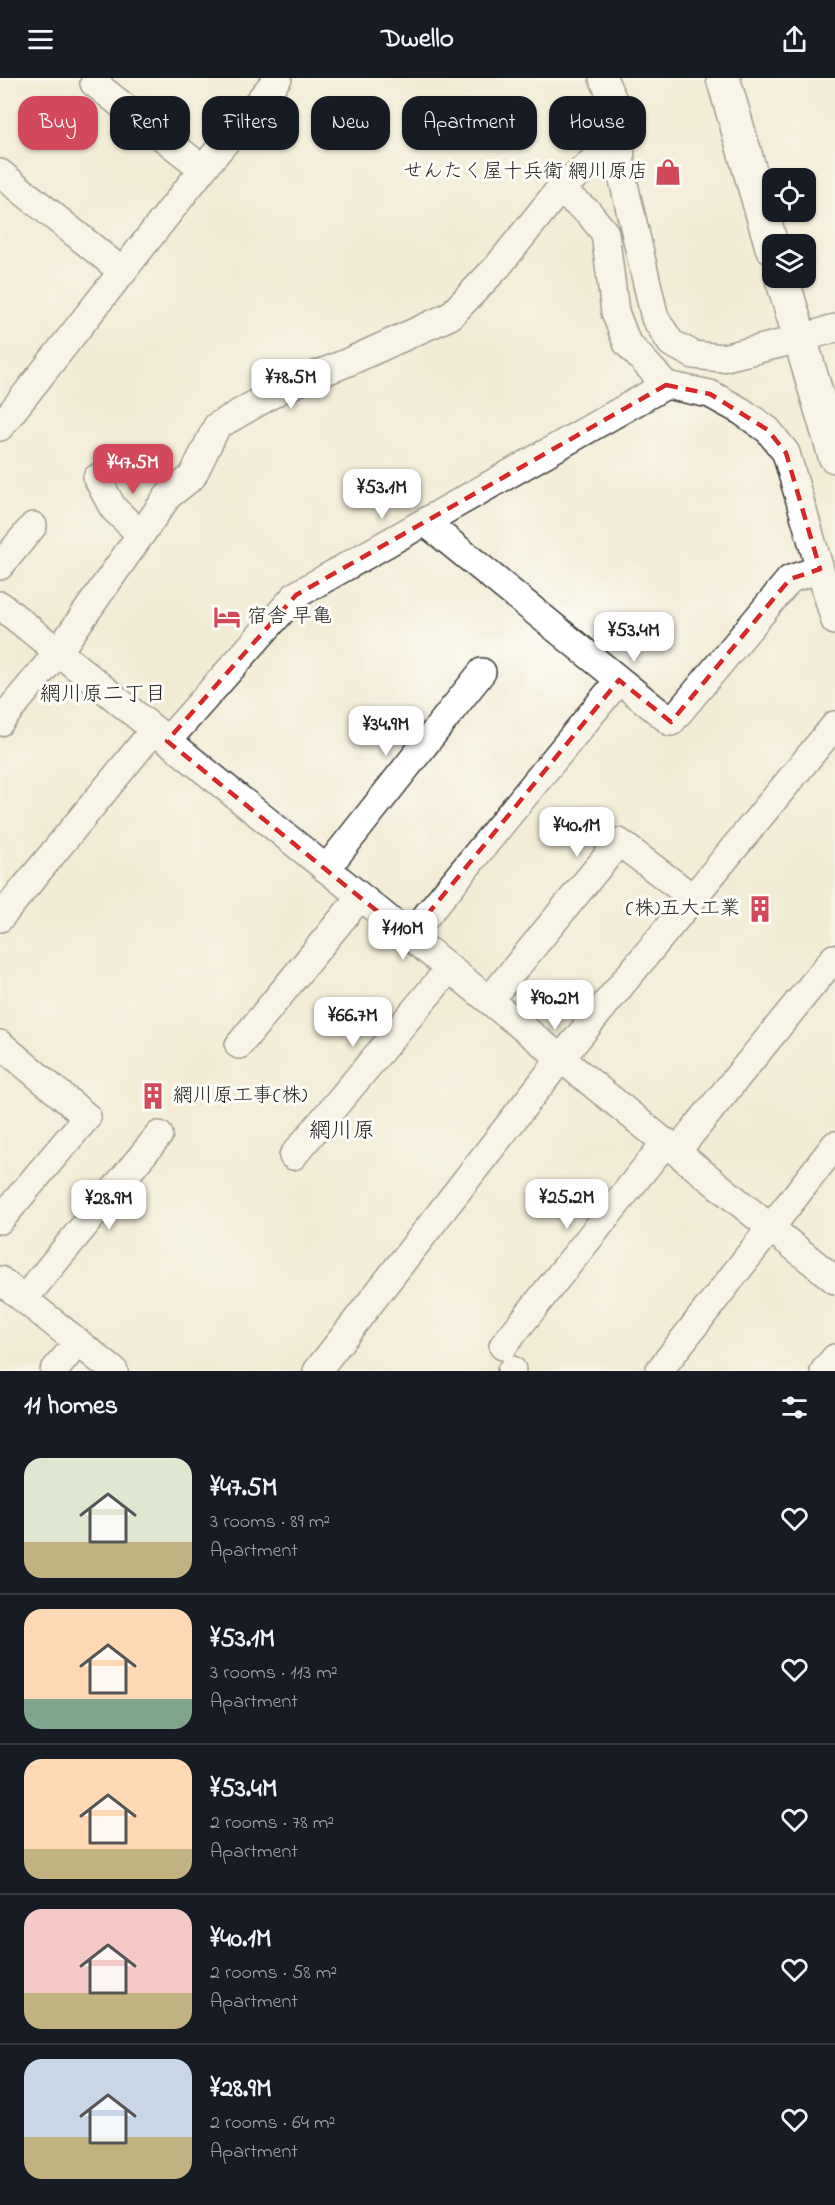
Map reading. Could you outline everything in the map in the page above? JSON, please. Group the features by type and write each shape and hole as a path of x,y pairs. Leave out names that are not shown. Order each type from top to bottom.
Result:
{"highway":[{"path":"723,78 768,234"},
{"path":"785,288 835,456"}],"street":[{"path":"98,78 94,83 203,169"},
{"path":"0,427 203,169 278,78"},
{"path":"603,78 611,96"},
{"path":"0,722 58,652 168,496 192,477 217,426 281,389 346,363 450,316 498,266 559,190 603,150"},
{"path":"621,150 621,171 655,318 671,342 694,355 722,358 835,328"},
{"path":"0,173 123,272"},
{"path":"559,190 588,212 605,233 615,312 627,343 666,385 710,394 741,411 768,430 786,453 835,621"},
{"path":"0,918 161,735 296,595 666,385"},
{"path":"97,478 113,508 140,534"},
{"path":"425,522 671,722 790,579 820,569"},
{"path":"0,566 33,526"},
{"path":"0,605 835,1280"},
{"path":"326,870 482,672"},
{"path":"409,937 619,680"},
{"path":"317,1371 562,1057 835,725"},
{"path":"490,999 619,842 693,898"},
{"path":"239,1045 360,897"},
{"path":"509,1362 671,1146 834,958"},
{"path":"293,1156 449,969"},
{"path":"0,1044 87,1117 0,1220"},
{"path":"24,1299 159,1135"},
{"path":"659,1371 835,1145"},
{"path":"0,1280 114,1371"},
{"path":"54,1371 78,1342"},
{"path":"824,1371 835,1358"}],"highlighted area":[{"path":"666,385 710,394 768,430 786,453 820,569 790,579 671,722 619,680 409,937 167,741 296,595"}],"place":[{"name":"せんたく屋十兵衛 網川原店","path":"668,172"},
{"name":"宿舎 早亀","path":"227,617"},
{"name":"(株)五大工業","path":"760,909"},
{"name":"網川原工事(株)","path":"153,1096"}],"district":[{"name":"網川原二丁目","path":"103,695"},
{"name":"網川原","path":"342,1132"}]}
